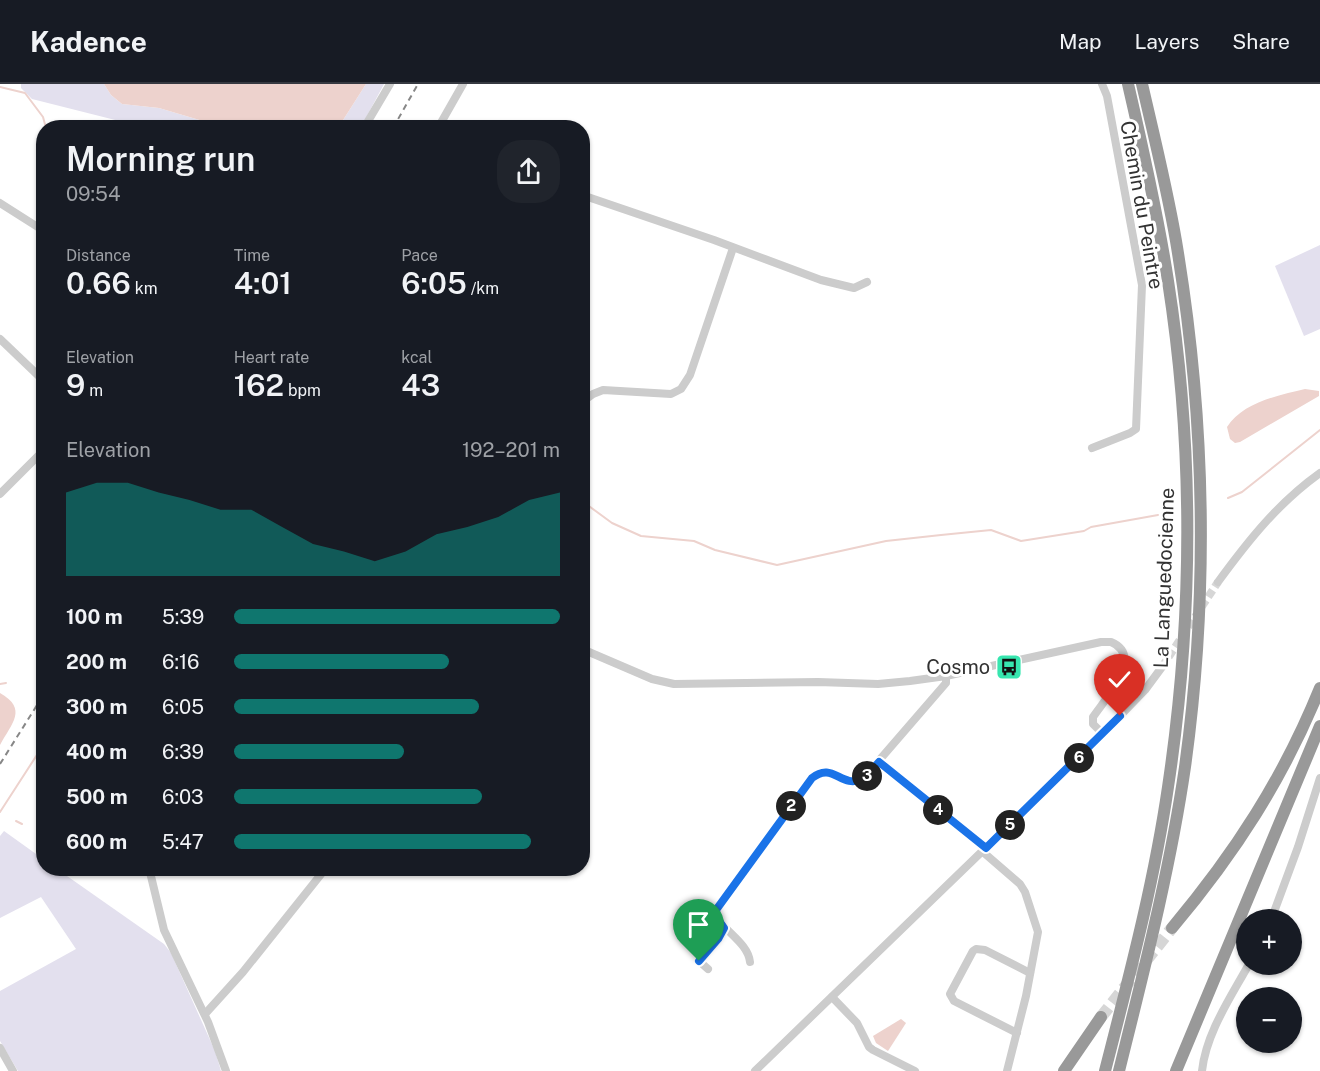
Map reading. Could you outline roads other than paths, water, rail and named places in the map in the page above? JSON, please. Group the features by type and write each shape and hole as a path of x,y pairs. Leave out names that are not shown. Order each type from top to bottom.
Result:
{"highway":[{"name":"La Languedocienne","path":"1105,1071 1145,910 1167,798 1180,684 1186,575 1185,447 1174,323 1152,186 1128,84"},
{"name":"La Languedocienne","path":"1119,1071 1160,903 1175,830 1192,708 1200,581 1200,491 1191,356 1171,214 1142,84"},
{"path":"1172,928 1224,864 1252,823 1289,757 1320,688"},
{"path":"1176,1071 1320,726"},
{"path":"1064,1071 1101,1017"}],"street":[{"path":"369,120 390,84"},
{"path":"443,120 463,84"},
{"name":"Chemin du Peintre","path":"1092,448 1136,429 1143,285 1107,96 1102,84"},
{"path":"590,198 837,284 854,288 867,282"},
{"path":"0,203 36,226"},
{"path":"590,396 603,390 671,394 681,389 690,375 733,248"},
{"path":"0,339 36,373"},
{"path":"0,494 36,458"},
{"path":"1218,582 1249,539 1281,504 1320,473"},
{"path":"590,653 652,679 674,684 818,682 878,684 946,676 1101,642 1111,642 1121,650 1125,664 1121,675 1093,717 1093,724 1103,734"},
{"path":"755,1071 1089,748 1145,690 1162,667"},
{"path":"750,962 743,943 724,928 717,918 716,910 812,778 819,772 826,771 844,781 852,782 863,779 946,682 946,676"},
{"path":"879,762 984,850 1020,884 1025,892 1038,932 1007,1071"},
{"path":"1275,909 1320,778"},
{"path":"151,876 164,930 205,1014 226,1071"},
{"path":"205,1014 243,972 320,876"},
{"path":"708,969 699,961 718,939 724,928"},
{"path":"1017,1033 954,1001 950,994 976,949 986,950 1030,973"},
{"path":"1202,1071 1204,1056 1214,1032 1243,975"},
{"path":"832,997 857,1023 869,1047 915,1071"},
{"path":"0,1048 13,1071"}],"waterway":[{"path":"0,87 25,93 44,120"},
{"path":"1228,498 1242,492 1320,430"},
{"path":"590,507 612,523 641,536 694,541 715,550 777,565 886,541 991,530 1021,541 1084,531 1091,527 1158,515"},
{"path":"0,684 6,683"},
{"path":"0,812 36,756"},
{"path":"16,821 22,824"}],"tunnel":[{"path":"1162,667 1218,582"},
{"path":"1101,1017 1172,928"}],"railway":[{"path":"398,120 418,84"},
{"path":"0,764 36,707"}],"place":[{"name":"Cosmo","path":"1009,667"}]}
